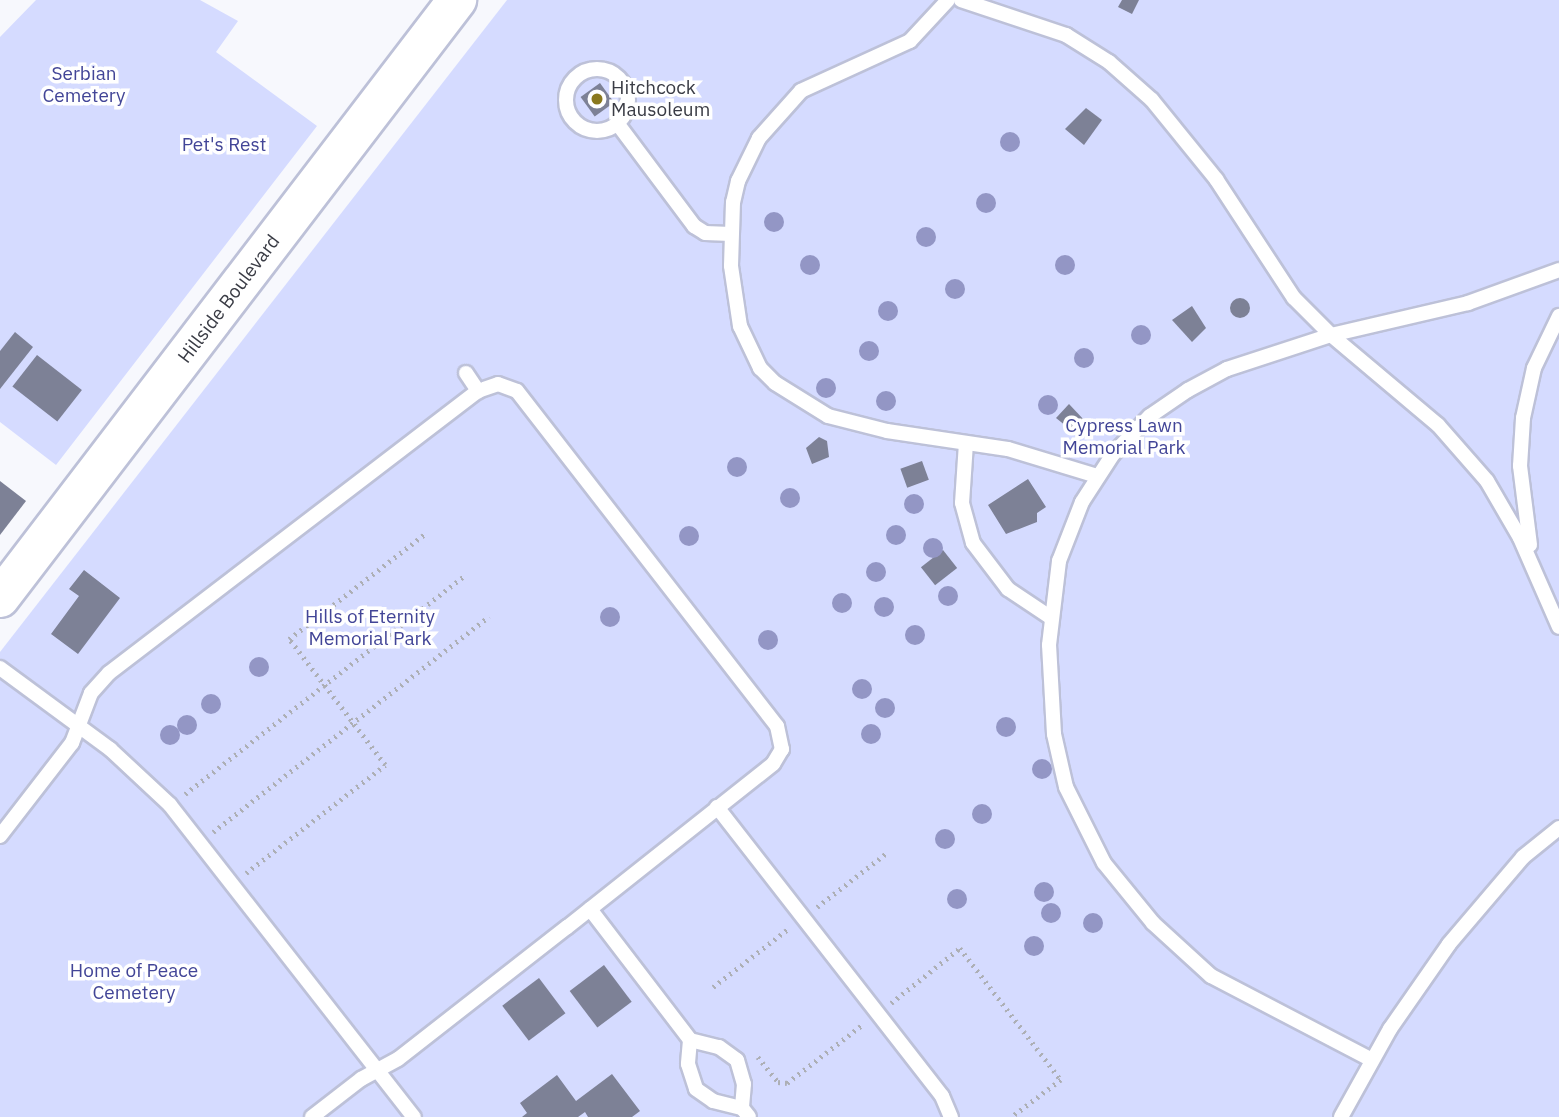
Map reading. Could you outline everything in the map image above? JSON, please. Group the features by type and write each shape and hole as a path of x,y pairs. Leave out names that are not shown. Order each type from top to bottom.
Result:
{"main road":[{"name":"Hillside Boulevard","path":"0,598 457,0"}],"lane":[{"path":"948,0 910,41 814,83 789,100 747,159 733,202 731,234 733,288 743,335 760,368 783,390 810,408 847,422 1029,454 1097,476"},
{"path":"961,0 1066,35 1130,79 1194,150 1275,272 1331,335 1412,401 1462,451 1506,511 1536,571 1559,627"},
{"path":"606,70 623,83 628,103 617,123 593,130 575,121 567,98 579,75 606,70"},
{"path":"617,123 694,226 705,233 731,234"},
{"path":"1372,1060 1211,976 1173,943 1118,883 1077,812 1059,760 1049,675 1050,617 1059,561 1097,476 1132,432 1188,390 1227,369 1331,335 1478,300 1559,270"},
{"path":"1536,571 1522,494 1523,418 1534,368 1559,316"},
{"path":"466,373 478,391"},
{"path":"0,835 72,743 91,693 109,673 478,391 505,384 522,396 777,726 783,741 779,757 590,909 312,1117"},
{"path":"965,443 962,503 974,542 1008,589 1050,617"},
{"path":"0,668 78,725 170,805 202,841 414,1117"},
{"path":"717,807 942,1096 951,1117"},
{"path":"1341,1117 1372,1060 1449,944 1523,857 1559,828"},
{"path":"590,909 690,1040 719,1047 734,1057 743,1076 745,1113 706,1098 696,1088 688,1064 690,1040"}],"path":[{"path":"234,882 385,765 289,639 425,534"},
{"path":"170,805 463,577"},
{"path":"202,841 489,616"},
{"path":"734,1057 751,1050 778,1082 787,1083 960,948 1061,1080 1012,1117"}],"green space":[{"path":"36,0 200,0 238,21 216,52 317,126 56,465 0,422 0,37"},
{"name":"Cypress Lawn Memorial Park","path":"507,0 1559,0 1559,1117 0,1117 0,652"}],"building":[{"path":"1122,0 1139,0 1132,14 1118,7"},
{"name":"Hitchcock Mausoleum","path":"600,83 614,102 595,117 581,97"},
{"path":"1086,108 1102,120 1084,145 1065,129"},
{"path":"1236,298 1244,298 1250,308 1244,318 1236,318 1230,312 1230,304"},
{"path":"1192,306 1206,328 1192,342 1172,320"},
{"path":"15,332 33,347 0,389 0,351"},
{"path":"37,355 82,390 57,422 12,387"},
{"path":"1069,404 1085,421 1076,434 1056,418"},
{"path":"819,437 827,441 829,457 812,464 806,448"},
{"path":"922,461 929,480 907,488 900,469"},
{"path":"1028,479 1046,507 1037,513 1037,522 1006,534 988,505"},
{"path":"0,481 26,501 0,535"},
{"path":"943,550 957,568 935,585 921,567"},
{"path":"84,570 120,598 78,654 51,634 79,596 69,589"},
{"path":"604,965 632,1002 597,1028 570,991"},
{"path":"539,978 565,1013 529,1041 502,1006"},
{"path":"612,1074 640,1111 632,1117 588,1117 585,1112 578,1117 522,1117 527,1113 520,1103 557,1075 576,1101"}],"place":[{"name":"Hitchcock Mausoleum","path":"597,99"}],"park label":[{"name":"Serbian Cemetery","path":"84,85"},
{"name":"Pet's Rest","path":"224,145"},
{"name":"Hills of Eternity Memorial Park","path":"370,628"},
{"name":"Home of Peace Cemetery","path":"134,982"}]}
